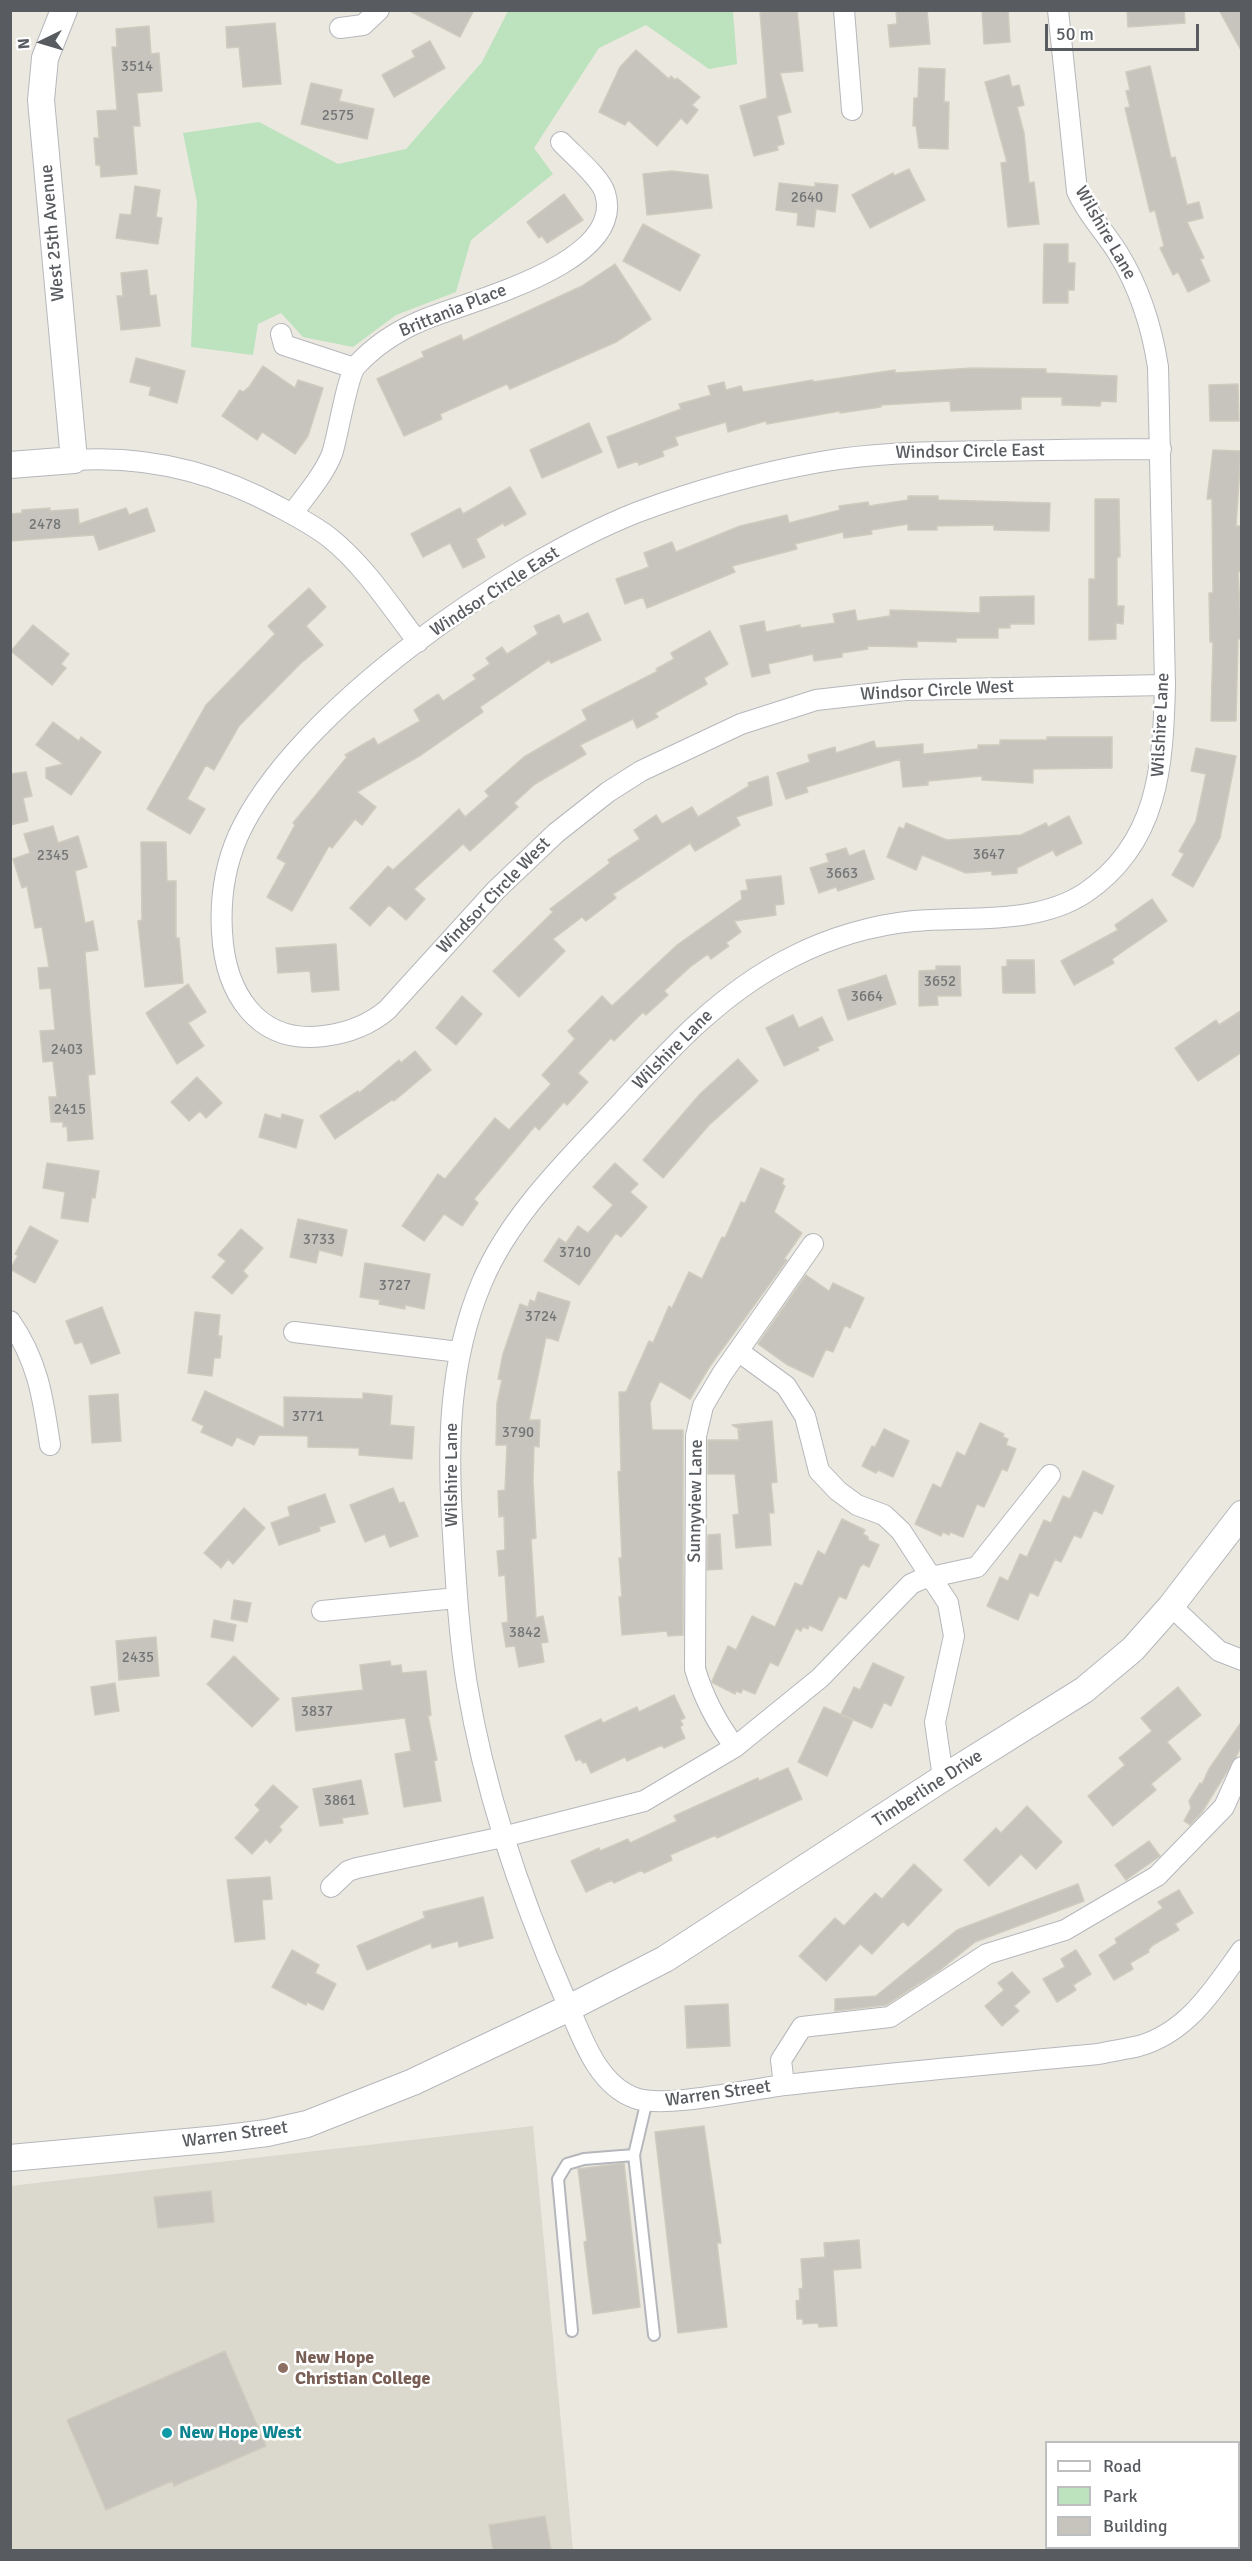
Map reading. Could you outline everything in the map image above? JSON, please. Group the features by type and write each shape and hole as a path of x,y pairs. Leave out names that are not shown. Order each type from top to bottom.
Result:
{"street":[{"name":"West 25th Avenue","path":"64,10 45,58 41,100 74,460"},
{"path":"340,27 363,25 379,10"},
{"path":"844,10 852,110"},
{"name":"Wilshire Lane","path":"569,2008 525,1901 503,1836 476,1730 467,1683 457,1598 449,1480 454,1387 459,1352 467,1321 483,1280 500,1245 525,1210 685,1033 735,991 765,971 799,953 841,937 909,921 1012,916 1043,911 1068,902 1086,892 1121,860 1133,841 1156,792 1164,738 1165,685 1158,367 1144,309 1120,255 1087,210 1077,191 1058,10"},
{"name":"Brittania Place","path":"354,368 387,338 422,320 484,299 538,276 573,257 590,243 602,229 607,216 605,193 602,186 561,142"},
{"path":"281,334 284,345 354,368 332,453 319,479 292,514"},
{"name":"Windsor Circle East","path":"387,1010 364,1026 333,1035 302,1037 271,1029 246,1008 230,977 223,946 222,904 226,869 239,835 249,814 279,771 310,735 344,702 418,642 502,584 572,543 637,513 746,478 822,462 887,454 1161,449"},
{"path":"10,465 109,457 160,462 214,477 255,494 329,538 349,556 368,576 418,642"},
{"name":"Windsor Circle West","path":"387,1010 496,890 556,833 608,792 641,771 741,724 816,700 905,690 1165,685"},
{"name":"Sunnyview Lane","path":"735,1747 718,1725 703,1697 695,1669 696,1436 704,1406 738,1351 813,1244"},
{"path":"10,1321 29,1350 37,1372 44,1398 50,1445"},
{"path":"294,1332 459,1352"},
{"path":"738,1351 786,1386 805,1416 819,1471 857,1505 884,1515 901,1531 948,1604 954,1636 935,1722 943,1778"},
{"path":"331,1887 348,1871 357,1868 503,1836 644,1801 735,1747 820,1678 911,1584 930,1577 977,1567 1050,1475"},
{"name":"Timberline Drive","path":"569,2008 665,1959 943,1778 1084,1690 1132,1649 1171,1606 1242,1514"},
{"path":"322,1611 457,1598"},
{"path":"1171,1606 1219,1651 1242,1660"},
{"path":"784,2085 781,2060 802,2027 890,2017 987,1954 1065,1930 1156,1876 1224,1807 1242,1767"},
{"name":"Warren Street","path":"10,2158 219,2139 267,2133 307,2124 413,2082 569,2008 594,2060 609,2082 632,2097 657,2103 784,2085 1098,2054 1141,2045 1176,2030 1206,2001 1242,1950"}],"lane":[{"path":"647,2100 634,2155 654,2335"},
{"path":"572,2331 558,2179 567,2164 584,2159 634,2155"}],"shaded area":[{"name":"New Hope Christian College","path":"533,2126 573,2550 11,2550 10,2186"}],"green space":[{"path":"508,11 733,11 737,64 709,69 646,25 599,48 534,148 553,174 471,240 456,292 396,315 353,347 303,337 281,313 258,324 253,355 191,347 197,202 183,133 259,122 338,164 406,149 482,62"}],"building":[{"path":"408,10 474,10 460,37"},
{"path":"797,10 803,71 780,73 791,112 777,116 784,144 777,146 778,150 754,156 740,106 767,98 760,12"},
{"path":"896,10 927,10 930,44 890,47 888,25 897,24"},
{"path":"982,10 1008,10 1010,42 984,44"},
{"path":"1127,10 1184,10 1185,23 1128,27"},
{"path":"1219,10 1242,10 1242,52"},
{"path":"275,23 281,84 243,87 239,47 227,48 226,27"},
{"path":"149,26 151,54 159,53 162,91 137,93 140,126 133,126 137,174 101,177 100,165 96,165 94,138 99,138 97,111 117,110 112,47 117,47 116,29"},
{"path":"430,41 445,68 394,97 382,75 415,57 412,51"},
{"path":"636,50 669,79 671,76 675,80 677,78 700,97 692,105 698,110 687,124 681,118 657,146 628,120 625,125 599,112 620,67"},
{"path":"1150,66 1171,158 1175,157 1187,205 1199,202 1203,218 1187,222 1204,258 1200,259 1210,281 1188,292 1178,272 1173,275 1160,248 1164,246 1155,210 1150,212 1125,108 1130,107 1126,91 1130,90 1126,72"},
{"path":"919,68 945,69 944,102 949,102 948,149 919,148 916,126 913,126 914,98 918,98"},
{"path":"1009,75 1012,87 1019,85 1024,105 1017,107 1024,133 1029,183 1034,182 1039,224 1008,227 1001,163 1007,162 985,82"},
{"path":"311,83 342,90 339,101 374,109 367,139 301,124"},
{"path":"909,169 925,200 870,228 852,195 893,173 894,176"},
{"path":"672,171 708,175 712,208 647,215 643,174"},
{"path":"779,183 815,187 815,183 838,185 835,212 816,209 814,227 797,225 798,213 776,210"},
{"path":"135,186 160,190 156,217 162,218 158,244 116,238 120,214 131,215"},
{"path":"564,194 583,220 547,243 542,236 539,238 527,222"},
{"path":"643,224 700,255 680,291 623,261"},
{"path":"1044,244 1068,244 1068,263 1075,263 1074,290 1068,290 1068,303 1043,303"},
{"path":"615,264 651,319 616,342 510,389 507,384 440,414 442,419 404,436 377,379 424,357 422,352 461,335 463,341 582,286"},
{"path":"147,270 150,296 156,295 160,326 121,330 117,296 123,296 121,273"},
{"path":"136,358 185,371 177,403 149,395 151,387 130,382"},
{"path":"263,366 295,388 298,380 323,388 308,436 295,454 262,432 257,440 222,416 240,390 243,392 249,387"},
{"path":"972,368 1046,369 1046,373 1117,376 1116,402 1101,401 1100,406 1062,405 1062,397 1021,397 1021,409 951,411 950,401 881,405 881,407 840,413 840,411 767,424 766,421 728,432 726,422 675,437 678,445 662,451 664,456 639,465 638,461 618,468 607,437 681,409 679,404 711,395 708,386 724,382 726,390 741,386 743,392 813,380 813,382 895,370 895,373"},
{"path":"1238,384 1239,421 1210,421 1209,385"},
{"path":"589,423 602,452 542,478 530,450"},
{"path":"1213,450 1241,451 1236,526 1241,526 1242,572 1238,572 1242,639 1238,639 1236,721 1211,721 1213,642 1210,642 1209,593 1213,593 1212,499 1207,499"},
{"path":"510,487 526,514 505,526 503,523 476,539 485,557 463,568 450,543 423,557 411,534 460,508 463,514"},
{"path":"908,496 938,496 938,500 1050,503 1049,531 994,530 994,525 937,526 937,530 908,530 908,524 871,530 872,534 844,538 843,532 795,544 797,549 732,566 735,572 647,608 643,597 625,604 616,579 649,567 644,553 672,542 676,552 740,526 787,515 789,523 840,510 839,506 868,502 869,506 908,500"},
{"path":"1095,499 1119,499 1120,557 1117,557 1117,606 1124,606 1123,624 1116,623 1116,639 1089,640 1089,579 1095,579"},
{"path":"50,508 50,511 78,509 79,524 126,508 129,515 147,508 155,531 99,550 94,535 10,541 10,514 22,513 22,510"},
{"path":"309,588 326,607 306,626 323,645 301,663 239,726 214,770 206,765 187,799 205,809 190,834 147,809 206,705 275,634 268,626"},
{"path":"1034,596 1034,624 1010,624 1010,628 998,628 998,638 956,638 956,642 917,641 917,647 867,646 868,649 842,653 842,657 814,661 813,654 768,664 770,673 752,677 740,626 764,621 766,632 800,625 800,628 835,623 833,614 855,610 857,621 890,616 890,610 980,613 980,597"},
{"path":"588,613 601,640 551,663 549,660 480,707 483,712 421,755 357,792 376,807 362,825 355,819 332,848 329,846 292,911 267,897 286,863 277,858 295,825 293,823 347,757 345,755 374,738 378,745 420,721 414,710 438,694 443,701 476,679 473,675 490,664 486,658 502,647 507,654 538,634 534,626 559,615 563,624"},
{"path":"33,625 69,654 61,664 66,668 52,685 11,651"},
{"path":"710,631 728,664 704,678 707,684 655,713 658,717 637,728 633,719 580,745 586,754 535,784 514,803 518,807 470,851 463,844 414,889 425,899 406,920 389,905 370,926 350,908 388,866 393,870 459,809 465,817 489,796 485,791 524,757 587,720 582,710 658,671 656,669 674,659 671,653"},
{"path":"53,722 79,741 81,737 101,752 71,795 46,778 46,768 63,764 36,745"},
{"path":"1047,737 1112,737 1112,768 1033,769 1033,783 982,780 982,776 928,781 928,785 903,787 900,759 806,787 808,792 786,799 777,773 810,762 808,755 835,747 836,753 874,741 876,748 923,744 923,754 978,749 978,745 1000,745 1000,740 1047,740"},
{"path":"1196,748 1236,756 1220,838 1193,887 1172,875 1184,854 1179,851 1196,821 1206,774 1191,771"},
{"path":"26,772 32,796 23,798 28,821 10,825 10,774"},
{"path":"768,776 772,805 736,817 740,825 695,851 690,843 613,894 616,898 586,921 582,917 553,939 565,951 519,997 493,971 553,912 550,909 610,863 608,860 640,839 634,830 656,815 662,824 692,807 698,817 749,786 748,783"},
{"path":"1069,816 1082,843 1056,856 1053,850 1017,868 1017,873 992,875 992,871 966,873 922,855 916,870 887,857 899,827 904,829 906,823 947,840 1021,835 1046,823 1048,827"},
{"path":"53,826 58,843 78,836 87,867 75,871 85,923 93,921 98,950 85,952 95,1074 88,1075 93,1139 68,1141 67,1126 63,1127 63,1122 51,1122 49,1097 57,1097 53,1061 43,1062 40,1031 55,1030 51,988 40,989 38,968 49,967 42,927 35,928 27,886 22,888 13,859 30,853 24,834"},
{"path":"141,842 166,842 167,881 176,881 176,938 179,938 183,983 145,987 138,921 142,920"},
{"path":"846,848 849,856 864,850 874,879 838,891 836,887 819,893 810,868 829,862 826,854"},
{"path":"781,876 784,904 775,905 776,915 734,921 741,932 726,943 729,946 711,959 708,954 690,967 664,991 668,995 646,1015 643,1012 614,1041 611,1038 578,1073 588,1082 567,1105 564,1102 539,1130 535,1126 474,1199 478,1203 462,1226 444,1214 424,1241 402,1226 438,1174 445,1179 495,1118 509,1130 551,1084 542,1075 575,1039 568,1031 602,996 612,1006 677,945 742,899 741,891 748,890 746,880"},
{"path":"1152,899 1167,921 1112,959 1114,963 1074,985 1061,961 1118,930 1115,925"},
{"path":"336,944 339,990 312,992 310,971 278,973 276,948"},
{"path":"1007,960 1034,960 1035,993 1003,993 1002,967 1007,966"},
{"path":"936,966 960,966 961,996 937,996 938,1005 919,1006 919,971 936,970"},
{"path":"886,975 896,1004 848,1020 838,990"},
{"path":"188,984 206,1012 188,1023 204,1046 177,1064 146,1013"},
{"path":"462,996 482,1014 456,1045 436,1028"},
{"path":"1242,1010 1242,1052 1198,1081 1175,1048 1216,1020 1219,1025"},
{"path":"793,1015 799,1028 822,1017 833,1040 817,1047 819,1050 784,1066 766,1028"},
{"path":"415,1051 431,1070 394,1101 392,1100 335,1139 320,1116 358,1091 359,1093 399,1060 401,1063"},
{"path":"738,1059 758,1081 709,1125 663,1178 643,1160 700,1094"},
{"path":"197,1077 222,1103 206,1118 200,1111 189,1121 171,1102"},
{"path":"265,1114 281,1119 282,1114 303,1120 296,1148 259,1137"},
{"path":"47,1163 99,1171 88,1222 61,1218 65,1192 43,1188"},
{"path":"615,1163 638,1184 630,1192 647,1207 621,1237 616,1233 579,1285 544,1261 559,1238 566,1243 578,1226 588,1233 613,1205 593,1187"},
{"path":"761,1168 784,1179 782,1184 785,1186 774,1212 802,1233 784,1259 787,1260 710,1366 690,1399 660,1381 650,1403 652,1430 683,1430 683,1635 668,1636 667,1631 622,1635 619,1597 622,1597 619,1558 622,1558 618,1472 621,1471 619,1392 626,1392 649,1341 653,1343 669,1306 672,1308 689,1272 702,1279 722,1237 725,1238 741,1202 745,1203"},
{"path":"298,1219 347,1230 342,1256 319,1250 316,1263 290,1257"},
{"path":"30,1226 58,1241 35,1283 10,1269"},
{"path":"241,1229 263,1248 243,1271 248,1276 232,1294 212,1277 226,1261 218,1255"},
{"path":"365,1263 430,1274 424,1309 405,1305 405,1309 379,1304 380,1300 360,1297"},
{"path":"806,1275 829,1291 833,1283 864,1298 850,1328 845,1325 833,1352 826,1349 813,1377 786,1364 758,1344"},
{"path":"538,1292 570,1302 558,1341 546,1337 529,1420 540,1420 539,1447 534,1446 536,1538 531,1539 536,1618 543,1616 548,1642 541,1643 544,1662 519,1667 515,1646 506,1647 502,1623 508,1622 505,1575 499,1576 497,1551 505,1550 504,1516 499,1517 498,1491 505,1490 507,1445 496,1445 497,1403 502,1380 498,1379 503,1354 520,1304 528,1307 530,1300 535,1302"},
{"path":"102,1307 120,1353 91,1364 82,1342 75,1344 66,1321"},
{"path":"195,1312 220,1315 218,1336 222,1336 220,1358 214,1358 212,1376 188,1373"},
{"path":"205,1391 284,1428 284,1397 363,1399 363,1393 392,1396 390,1425 414,1427 412,1459 359,1455 359,1448 308,1447 308,1436 259,1435 254,1445 237,1437 232,1446 201,1432 204,1426 192,1420"},
{"path":"118,1394 121,1441 92,1443 89,1396"},
{"path":"772,1421 777,1482 771,1483 774,1513 769,1513 771,1545 736,1548 733,1515 739,1514 735,1474 708,1474 708,1440 739,1440 738,1430 741,1430 732,1425"},
{"path":"980,1423 1004,1434 1003,1437 1008,1439 1006,1445 1016,1449 1007,1471 1002,1469 984,1507 977,1504 963,1537 950,1532 949,1535 943,1532 941,1536 915,1524 933,1484 941,1488 957,1452 965,1456"},
{"path":"884,1429 909,1441 893,1477 878,1470 876,1473 862,1466"},
{"path":"1083,1471 1114,1486 1102,1514 1094,1510 1081,1538 1074,1535 1061,1562 1055,1559 1038,1596 1030,1592 1018,1620 987,1606 1000,1577 1008,1581 1020,1554 1027,1557 1044,1520 1051,1523 1063,1496 1070,1499"},
{"path":"393,1488 399,1503 404,1502 418,1536 390,1547 385,1534 365,1542 350,1505"},
{"path":"325,1494 335,1522 319,1527 320,1531 279,1545 271,1523 290,1516 288,1507"},
{"path":"244,1508 265,1528 233,1564 228,1559 221,1568 204,1553"},
{"path":"842,1519 865,1530 863,1534 868,1537 868,1540 879,1545 869,1567 863,1564 860,1567 846,1599 839,1596 822,1631 809,1625 808,1629 803,1627 801,1631 796,1628 778,1666 770,1662 755,1694 743,1689 741,1693 736,1691 735,1694 713,1683 728,1646 736,1650 752,1616 775,1627 795,1583 802,1586 818,1551 825,1555"},
{"path":"720,1534 722,1569 707,1570 708,1535"},
{"path":"234,1600 251,1603 247,1622 231,1619"},
{"path":"214,1620 236,1625 233,1641 211,1637"},
{"path":"156,1637 159,1676 119,1680 116,1641"},
{"path":"234,1656 279,1699 252,1727 207,1684"},
{"path":"390,1661 391,1666 401,1665 402,1673 426,1671 431,1715 428,1716 437,1760 434,1761 441,1801 404,1807 395,1754 411,1751 405,1718 296,1731 292,1698 363,1690 360,1665"},
{"path":"873,1663 904,1677 891,1706 884,1702 872,1728 841,1714 854,1687 860,1690"},
{"path":"115,1683 119,1711 95,1715 91,1687"},
{"path":"1178,1687 1201,1715 1167,1742 1181,1759 1151,1784 1156,1790 1113,1826 1088,1796 1125,1765 1119,1758 1152,1731 1141,1718"},
{"path":"674,1695 685,1718 680,1720 683,1725 680,1727 685,1738 664,1748 662,1745 627,1761 625,1757 591,1773 586,1762 583,1763 580,1759 576,1761 565,1736 601,1719 603,1723 637,1707 639,1712"},
{"path":"824,1707 853,1720 827,1776 798,1762"},
{"path":"1242,1721 1242,1745 1236,1757 1202,1812 1190,1825 1184,1821 1191,1808 1189,1801"},
{"path":"788,1768 802,1799 717,1838 716,1835 670,1855 672,1860 644,1873 642,1870 614,1883 612,1880 586,1892 571,1861 599,1848 600,1851 628,1839 630,1843 677,1821 674,1816 758,1778 759,1781"},
{"path":"361,1780 368,1814 342,1818 343,1823 320,1826 313,1789"},
{"path":"273,1785 298,1807 279,1827 282,1830 270,1843 266,1839 252,1854 235,1838 260,1810 255,1805"},
{"path":"1027,1806 1062,1842 1036,1869 1021,1854 989,1886 964,1860 996,1828 1001,1833"},
{"path":"1149,1841 1160,1856 1126,1880 1115,1865"},
{"path":"914,1864 942,1890 908,1926 903,1921 872,1954 860,1944 826,1981 799,1956 835,1918 844,1926 875,1893 882,1899"},
{"path":"270,1877 272,1899 262,1900 265,1939 235,1942 227,1880"},
{"path":"1078,1884 1084,1901 975,1942 940,1970 886,2005 835,2011 835,1999 876,1996 957,1930"},
{"path":"1179,1890 1193,1913 1175,1924 1179,1930 1153,1945 1148,1950 1149,1952 1130,1963 1133,1969 1114,1980 1099,1955 1117,1943 1115,1939 1163,1908 1158,1902"},
{"path":"483,1897 493,1938 459,1947 458,1941 432,1948 431,1943 367,1970 357,1946 425,1918 423,1912"},
{"path":"292,1950 319,1965 315,1973 336,1984 323,2010 307,2002 306,2005 272,1987"},
{"path":"1076,1950 1091,1974 1073,1985 1076,1990 1057,2002 1043,1979 1065,1967 1061,1959"},
{"path":"1012,1972 1030,1992 1014,2006 1019,2011 1002,2026 985,2006 1004,1990 998,1983"},
{"path":"728,2004 730,2046 687,2048 685,2006"},
{"path":"704,2126 721,2243 717,2243 727,2327 678,2333 655,2132"},
{"path":"624,2163 640,2307 593,2314 578,2169"},
{"path":"211,2191 214,2222 158,2228 154,2197"},
{"path":"859,2240 861,2268 833,2270 837,2326 819,2327 818,2323 803,2324 803,2319 797,2319 796,2301 800,2300 799,2289 803,2288 801,2259 825,2257 824,2243"},
{"name":"New Hope West","path":"225,2351 266,2446 174,2486 172,2481 106,2510 67,2420"},
{"path":"545,2516 551,2550 493,2550 489,2525"}],"place":[{"name":"New Hope Christian College","path":"283,2368"},
{"name":"New Hope West","path":"167,2433"}]}
